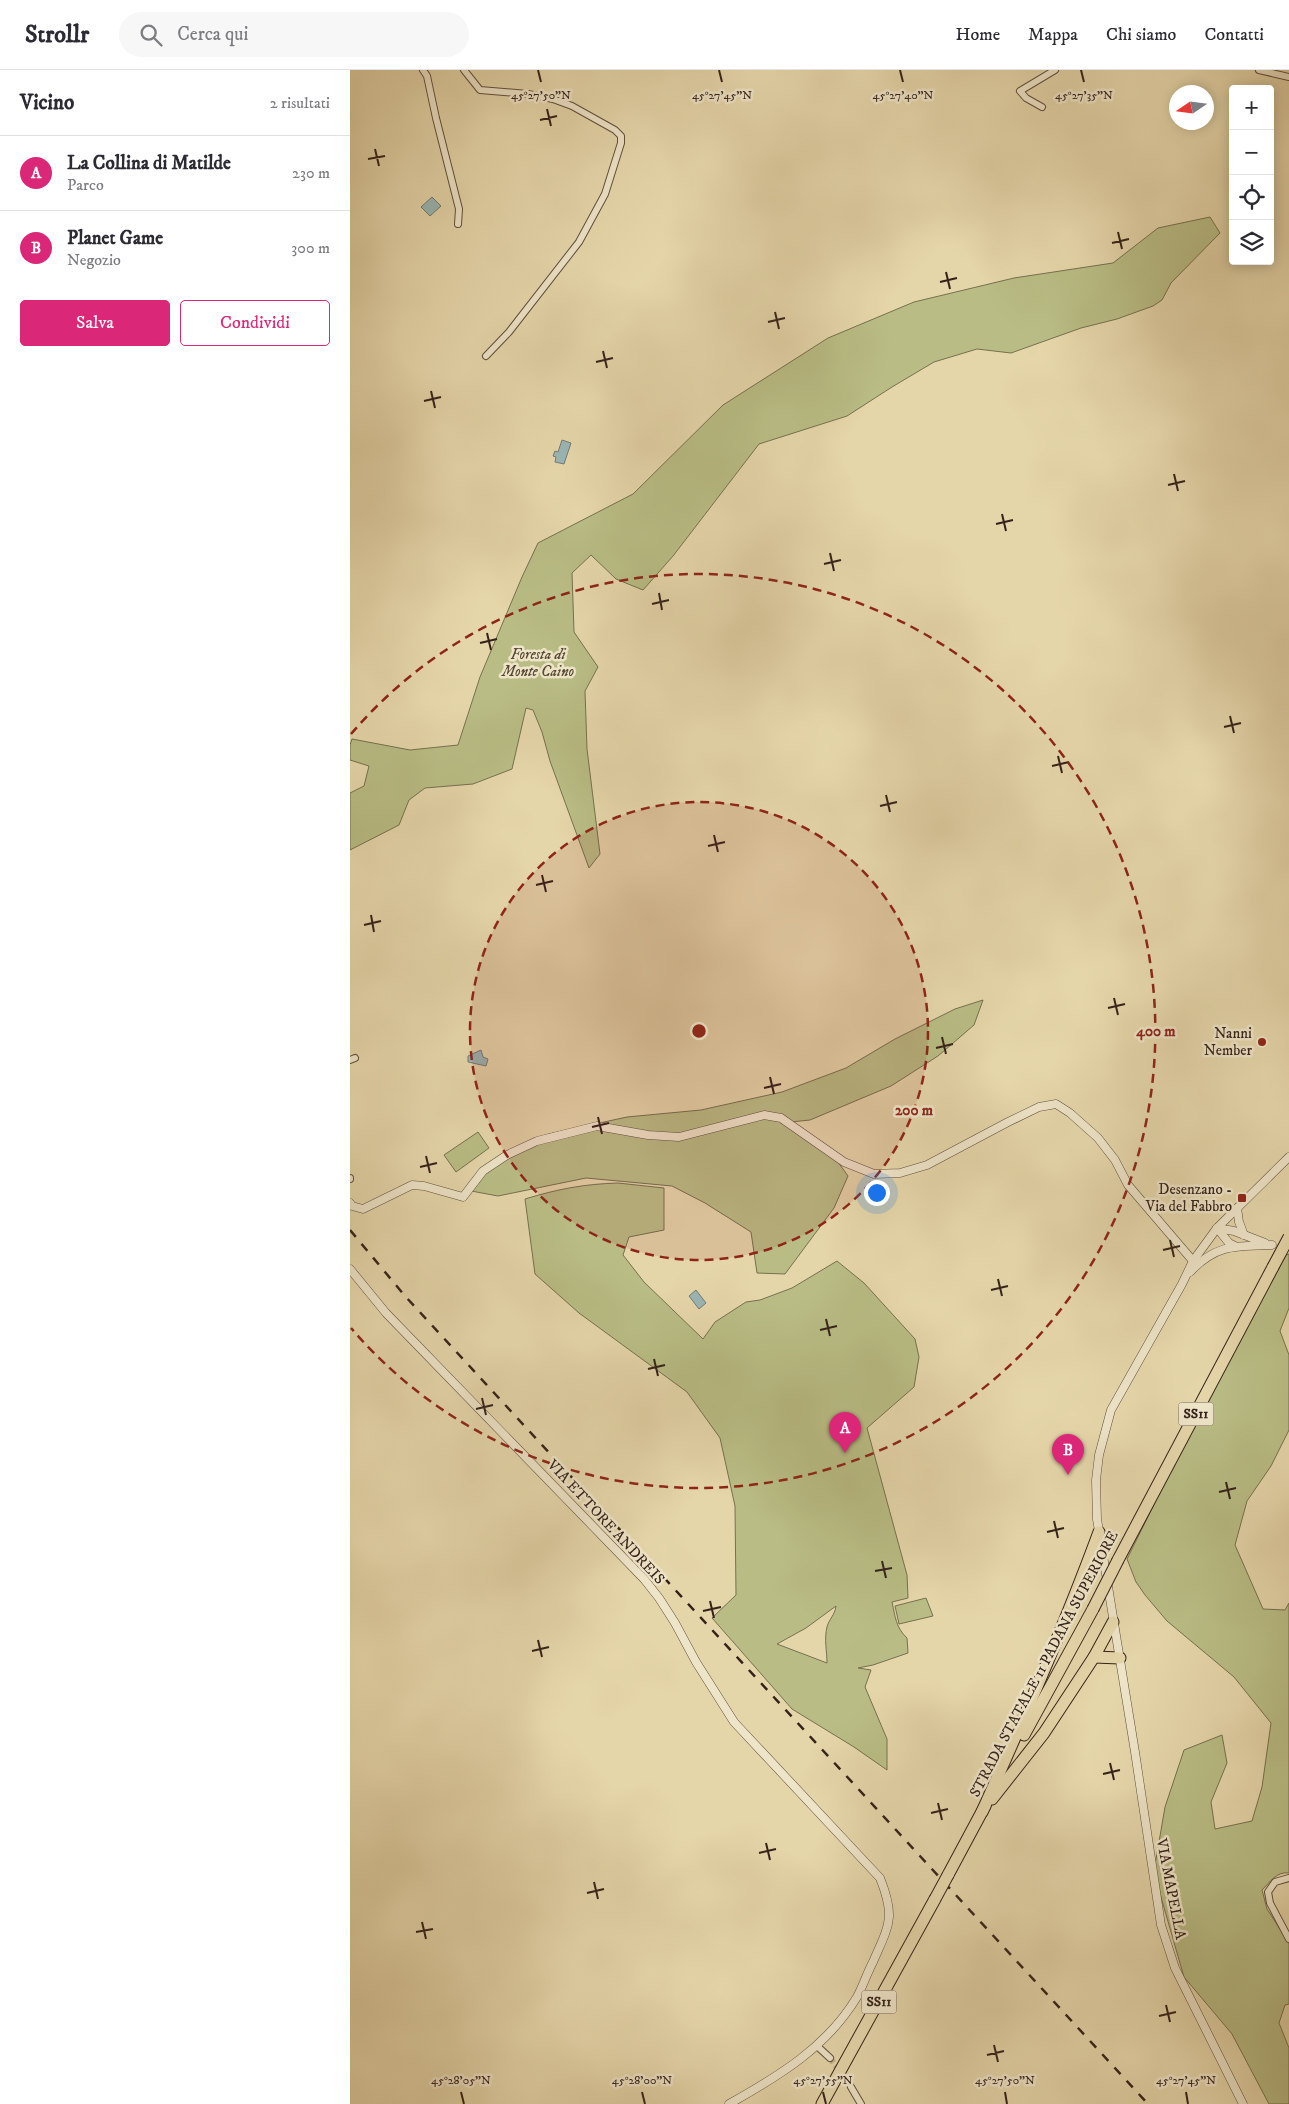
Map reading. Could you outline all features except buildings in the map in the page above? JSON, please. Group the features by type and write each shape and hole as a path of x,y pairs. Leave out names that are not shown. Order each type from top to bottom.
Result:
{"highway":[{"name":"STRADA STATALE 11 PADANA SUPERIORE","path":"822,2104 1093,1609 1289,1237"},
{"path":"982,1812 1080,1584 1099,1532"},
{"path":"982,1812 1044,1733 1094,1657 1113,1622"},
{"path":"1094,1657 1120,1658"}],"street":[{"path":"423,70 427,76 459,209 458,224"},
{"path":"464,70 480,90 553,99 572,106 615,130 621,136 621,143 605,194 579,242 509,332 486,356"},
{"path":"1042,107 1026,98 1020,91 1055,70"},
{"path":"1259,70 1289,77"},
{"path":"350,1203 352,1206 363,1209 412,1185 424,1186 463,1197 483,1171 507,1156 537,1141 597,1126 648,1135 679,1137 764,1115 781,1118 844,1162 874,1174 900,1173 927,1165 1039,1107 1056,1104 1070,1113 1098,1138 1115,1160 1128,1185 1193,1261"},
{"path":"1185,1278 1193,1261 1217,1228 1289,1157"},
{"path":"1237,1208 1240,1228 1244,1235"},
{"path":"1217,1228 1272,1245 1289,1248"},
{"path":"1217,1228 1229,1243 1235,1246"},
{"path":"1185,1278 1211,1254 1226,1247 1272,1245"},
{"name":"VIA ETTORE ANDREIS","path":"350,1269 386,1313 644,1579 675,1623 720,1703 734,1722 880,1878 890,1902 886,1930 858,1996 829,2035 817,2046"},
{"name":"VIA MAPELLA","path":"1185,1278 1111,1410 1099,1455 1096,1480 1099,1532 1161,1925 1175,1968 1242,2104"},
{"path":"1289,1878 1275,1882 1268,1892 1270,1903 1289,1940"},
{"path":"729,2104 767,2083 817,2046 830,2058"},
{"path":"851,2087 861,2104"}],"green space":[{"name":"Foresta di Monte Caino","path":"1210,217 1220,233 1171,283 1162,300 1153,306 1117,319 1081,328 1011,353 977,349 934,362 847,416 759,444 673,556 643,590 616,579 591,555 572,573 574,632 598,667 585,691 587,749 600,854 589,868 550,761 542,732 533,710 526,708 512,769 473,784 425,788 409,800 399,825 350,850 350,793 364,786 369,766 350,760 352,739 410,750 458,745 480,677 538,543 633,494 723,405 828,338 914,302 1014,278 1113,263 1158,228"},
{"path":"983,1000 974,1025 938,1056 891,1086 810,1120 791,1122 825,1144 848,1176 834,1208 785,1274 757,1273 751,1232 705,1203 672,1186 586,1178 498,1196 466,1190 468,1184 484,1166 549,1134 627,1117 701,1110 782,1092 846,1068 895,1039 955,1009"},
{"path":"478,1132 489,1148 456,1172 444,1155"},
{"path":"618,1183 664,1188 664,1230 629,1237 623,1255 644,1282 703,1339 715,1322 746,1302 760,1300 792,1288 837,1261 864,1283 915,1339 919,1357 914,1387 867,1428 907,1575 908,1598 892,1602 898,1626 907,1638 908,1653 858,1668 871,1670 865,1687 887,1739 887,1770 854,1747 792,1709 712,1618 736,1595 735,1506 720,1438 687,1392 579,1313 535,1274 525,1199 571,1188","holes":["836,1606 826,1632 827,1663 777,1644 806,1628"]},
{"path":"1289,1254 1289,1308 1280,1331 1289,1355 1289,1430 1271,1466 1247,1501 1235,1545 1263,1609 1285,1610 1289,1603 1289,1873 1277,1875 1262,1890 1267,1909 1289,1943 1289,2004 1285,2005 1279,2023 1289,2048 1289,2104 1269,2104 1232,2034 1184,1977 1152,1866 1155,1865 1165,1807 1184,1750 1222,1735 1227,1763 1211,1802 1215,1829 1252,1821 1262,1787 1271,1723 1234,1677 1167,1621 1136,1582 1127,1559 1194,1424 1286,1255"},
{"path":"926,1598 933,1616 899,1624 895,1606"}],"water":[{"path":"432,197 441,206 430,216 421,207"},
{"path":"562,440 571,443 564,464 555,462 556,457 553,456 555,451 558,452"},
{"path":"481,1050 483,1057 488,1059 486,1066 468,1062 468,1056"},
{"path":"696,1290 706,1303 699,1309 689,1296"}],"tunnel":[{"path":"830,2058 851,2087"}],"railway":[{"path":"350,1230 405,1296 1148,2104"}],"place":[{"name":"Nanni Nember","path":"1262,1042"},
{"name":"Desenzano - Via del Fabbro","path":"1242,1198"},
{"name":"La Collina di Matilde","path":"845,1453"},
{"name":"Planet Game","path":"1068,1475"}]}
